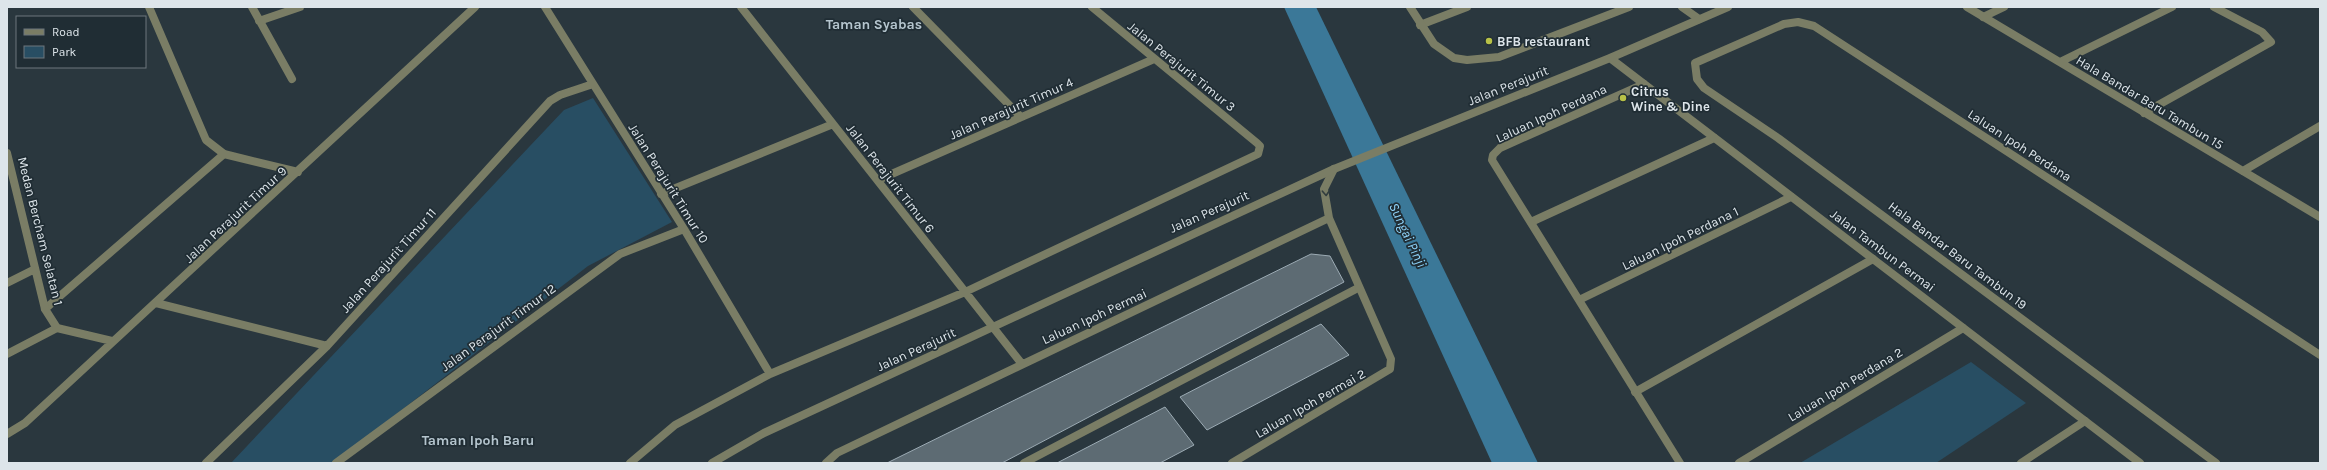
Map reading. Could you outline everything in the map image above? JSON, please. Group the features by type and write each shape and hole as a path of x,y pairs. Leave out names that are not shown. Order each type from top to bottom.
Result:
{"street":[{"path":"148,7 206,140 224,154 298,172"},
{"path":"252,7 292,80"},
{"path":"259,21 300,7"},
{"name":"Jalan Perajurit Timur 9","path":"7,434 25,423 475,7"},
{"name":"Jalan Perajurit Timur 10","path":"545,7 661,194 684,228 770,374"},
{"name":"Jalan Perajurit Timur 6","path":"741,7 1022,364"},
{"path":"913,7 1021,117"},
{"name":"Jalan Perajurit Timur 3","path":"965,292 1254,157 1260,150 1257,143 1092,7"},
{"path":"1410,7 1420,25 1437,49 1451,56 1467,60 1484,61 1499,57 1629,7"},
{"path":"1420,25 1467,7"},
{"path":"1682,7 1699,19"},
{"name":"Jalan Perajurit","path":"712,463 764,433 994,328 1156,250 1334,169 1610,58 1728,7"},
{"name":"Hala Bandar Baru Tambun 15","path":"1967,7 2320,217"},
{"path":"1983,17 2004,7"},
{"path":"2060,62 2172,7"},
{"path":"2144,112 2271,42 2270,39 2262,32 2214,7"},
{"name":"Laluan Ipoh Perdana","path":"1696,63 1784,24 1798,22 1814,26 2320,355"},
{"name":"Jalan Tambun Permai","path":"1610,58 2140,463"},
{"name":"Jalan Perajurit Timur 4","path":"878,180 1154,59"},
{"name":"Hala Bandar Baru Tambun 19","path":"1696,63 1695,72 1698,81 1717,96 1778,138 2216,463"},
{"name":"Jalan Perajurit Timur 11","path":"206,463 327,346 550,101 560,95 593,84"},
{"name":"Laluan Ipoh Perdana","path":"1579,300 1492,160 1496,151 1644,84"},
{"path":"661,194 834,124"},
{"path":"2243,172 2320,126"},
{"path":"1531,222 1714,138"},
{"name":"Medan Bercham Selatan 1","path":"7,153 10,179 45,309 57,328"},
{"path":"45,309 224,154"},
{"path":"1024,463 1358,288 1329,218 1324,189 1334,169"},
{"name":"Laluan Ipoh Perdana 1","path":"1579,300 1791,197"},
{"name":"Laluan Ipoh Permai","path":"826,463 837,453 1329,218"},
{"name":"Jalan Perajurit Timur 12","path":"336,463 620,254 684,228"},
{"path":"1635,392 1873,259"},
{"path":"7,282 35,269"},
{"name":"Laluan Ipoh Permai 2","path":"1239,461 1386,374 1390,369 1391,359 1358,288"},
{"path":"630,463 675,425 770,374 965,292"},
{"path":"1579,300 1680,463"},
{"path":"156,303 327,346"},
{"path":"7,354 57,328 112,341"},
{"name":"Laluan Ipoh Perdana 2","path":"1739,463 1964,328"},
{"path":"2021,463 2085,421"}],"green space":[{"path":"593,98 672,222 588,266 333,463 231,463 564,110"},
{"path":"1971,362 2026,403 1936,463 1800,463"}],"building":[{"path":"1311,254 1330,256 1344,282 1002,463 887,463"},
{"path":"1321,324 1349,355 1207,430 1180,397"},
{"path":"1165,407 1194,445 1160,463 1057,463"}],"waterway":[{"name":"Sungai Pinji","path":"1300,7 1515,463"}],"place":[{"name":"BFB restaurant","path":"1489,41"},
{"name":"Citrus Wine & Dine","path":"1623,98"}],"district":[{"name":"Taman Syabas","path":"874,24"},
{"name":"Taman Ipoh Baru","path":"478,440"}]}
